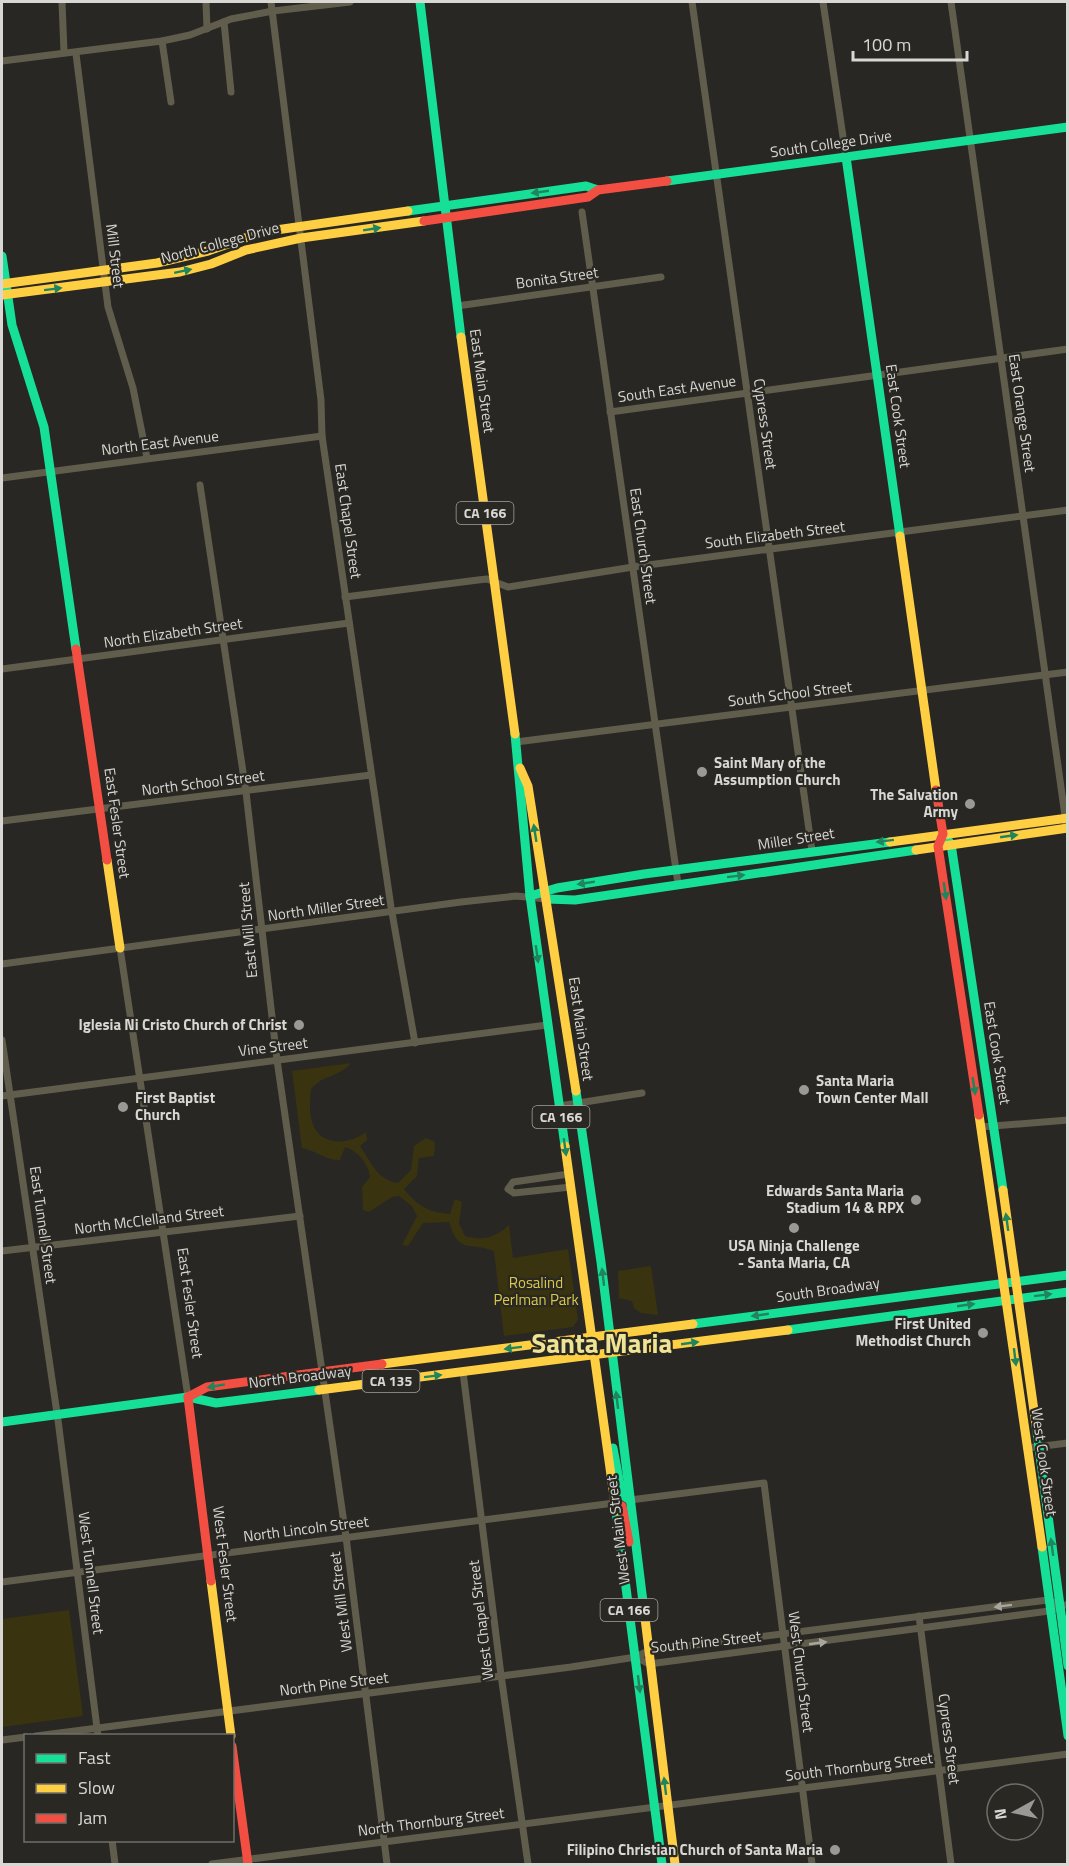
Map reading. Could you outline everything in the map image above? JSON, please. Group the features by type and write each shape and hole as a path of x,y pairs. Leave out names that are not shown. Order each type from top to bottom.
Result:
{"street":[{"path":"62,2 64,52"},
{"path":"206,2 207,29"},
{"name":"East Chapel Street","path":"272,2 321,400 322,436 371,775 415,1043"},
{"path":"2,61 64,52 76,54 162,41 224,22 273,11 350,2"},
{"name":"East Main Street","path":"420,2 491,581 519,765 517,784 530,876 530,896 592,1338"},
{"name":"Cypress Street","path":"692,2 812,851"},
{"name":"East Cook Street","path":"824,2 943,834"},
{"name":"East Orange Street","path":"951,2 1067,823"},
{"path":"224,22 231,92"},
{"path":"162,41 171,102"},
{"name":"Mill Street","path":"76,54 104,282 115,336 139,412 147,458"},
{"name":"South College Drive","path":"445,206 586,186 598,190 1068,127"},
{"name":"South College Drive","path":"446,218 588,197 598,190"},
{"name":"North College Drive","path":"3,284 191,256 243,237 300,226 445,206"},
{"name":"East Church Street","path":"582,212 678,884"},
{"name":"North College Drive","path":"4,295 180,272 255,248 301,238 446,218"},
{"name":"East Fesler Street","path":"2,256 4,295 44,427 188,1397"},
{"name":"Bonita Street","path":"457,306 661,277"},
{"name":"South East Avenue","path":"610,412 1068,349"},
{"name":"North East Avenue","path":"2,478 322,436"},
{"name":"East Mill Street","path":"200,485 246,792 276,1060 324,1372"},
{"name":"South Elizabeth Street","path":"491,581 508,587 633,567 1068,510"},
{"path":"345,597 491,581"},
{"name":"North Elizabeth Street","path":"2,669 349,623"},
{"name":"South School Street","path":"516,742 1068,672"},
{"name":"East Main Street","path":"519,765 528,786 610,1335"},
{"name":"North School Street","path":"2,821 371,775"},
{"name":"Miller Street","path":"530,896 676,870 812,851 943,834 1067,823"},
{"name":"Miller Street","path":"545,895 575,900 804,868 1067,823"},
{"path":"938,846 943,834 951,844"},
{"name":"East Cook Street","path":"951,844 1018,1298"},
{"name":"East Cook Street","path":"938,846 1005,1281"},
{"name":"North Miller Street","path":"2,964 262,931 461,902 530,896"},
{"path":"959,983 971,982"},
{"name":"Vine Street","path":"2,1096 547,1025"},
{"name":"East Tunnell Street","path":"2,1040 57,1414"},
{"path":"559,1106 642,1094"},
{"path":"980,1127 994,1128 1068,1120"},
{"path":"569,1174 513,1182 508,1189 514,1193 571,1187"},
{"name":"North McClelland Street","path":"2,1251 300,1216"},
{"name":"South Broadway","path":"592,1338 1005,1281 1068,1275"},
{"name":"West Cook Street","path":"1005,1281 1068,1736"},
{"name":"CA 135","path":"595,1356 1068,1292"},
{"name":"West Cook Street","path":"1018,1298 1064,1604 1068,1666"},
{"name":"West Main Street","path":"610,1335 675,1864"},
{"name":"West Main Street","path":"592,1338 662,1864"},
{"name":"North Broadway","path":"188,1397 207,1387 592,1338"},
{"name":"North Broadway","path":"2,1422 188,1397 216,1403 595,1356"},
{"name":"West Mill Street","path":"324,1372 387,1864"},
{"name":"West Chapel Street","path":"463,1372 501,1675 528,1864"},
{"name":"West Fesler Street","path":"188,1397 231,1734"},
{"name":"West Tunnell Street","path":"57,1414 98,1731"},
{"path":"603,1423 612,1444 622,1495 625,1499 630,1500"},
{"path":"1027,1448 1068,1443"},
{"name":"West Church Street","path":"630,1500 764,1483 812,1864"},
{"path":"614,1503 619,1503 623,1510 638,1576"},
{"name":"North Lincoln Street","path":"2,1582 614,1503"},
{"name":"South Pine Street","path":"636,1657 648,1650 1048,1600 1064,1604"},
{"name":"South Pine Street","path":"636,1657 649,1664 1049,1611 1064,1604"},
{"name":"Cypress Street","path":"919,1616 951,1864"},
{"name":"North Pine Street","path":"61,1734 98,1731 228,1711 636,1657"},
{"path":"2,1740 24,1737"},
{"name":"South Thornburg Street","path":"654,1807 1068,1754"},
{"path":"234,1761 247,1862"},
{"name":"North Thornburg Street","path":"212,1864 247,1862 654,1807"},
{"path":"112,1842 115,1864"}],"green space":[{"name":"Rosalind Perlman Park","path":"351,1063 347,1068 321,1081 311,1089 310,1114 321,1136 328,1140 344,1141 366,1132 367,1140 360,1146 371,1164 385,1178 398,1183 411,1170 414,1146 426,1138 435,1142 434,1156 419,1158 417,1176 404,1189 419,1204 436,1212 450,1214 455,1199 462,1202 459,1223 465,1236 488,1237 509,1225 513,1258 568,1249 578,1320 573,1327 504,1336 494,1251 461,1243 449,1222 423,1223 408,1246 402,1245 417,1216 412,1206 399,1196 392,1197 369,1212 363,1210 362,1187 370,1177 365,1162 345,1147 340,1160 302,1148 292,1071"},
{"path":"651,1266 658,1315 641,1313 634,1308 632,1301 619,1298 618,1271"},
{"path":"69,1610 83,1716 2,1727 2,1619"}],"traffic: fast":[{"path":"420,2 461,337"},
{"path":"667,181 1068,127"},
{"path":"846,157 900,536"},
{"path":"408,211 586,186 598,190"},
{"path":"2,256 12,325 44,427 76,649"},
{"path":"515,734 530,896 565,1146"},
{"path":"943,834 951,844 1003,1190"},
{"path":"530,896 557,888 644,874 890,842"},
{"path":"547,899 575,900 916,850"},
{"path":"576,1091 601,1262 644,1610"},
{"path":"693,1324 1068,1275"},
{"path":"788,1330 1068,1292"},
{"path":"2,1422 188,1397 216,1403 319,1390"},
{"path":"1036,1425 1068,1666"},
{"path":"613,1448 622,1495 630,1500"},
{"path":"616,1511 662,1864"},
{"path":"1042,1547 1068,1736"}],"traffic: slow":[{"path":"2,284 157,263 208,251 262,232 408,211"},
{"path":"2,295 180,272 211,264 246,250 301,238 424,221"},
{"path":"461,337 515,734"},
{"path":"900,536 936,790"},
{"path":"520,768 528,786 576,1091"},
{"path":"890,842 1068,818"},
{"path":"916,850 1068,828"},
{"path":"107,860 120,948"},
{"path":"979,1115 1042,1547"},
{"path":"565,1146 616,1511"},
{"path":"1003,1190 1036,1425"},
{"path":"382,1364 693,1324"},
{"path":"319,1390 788,1330"},
{"path":"211,1581 231,1734"},
{"path":"644,1610 675,1864"}],"traffic: jam":[{"path":"424,221 588,197 598,190 667,181"},
{"path":"76,649 107,860"},
{"path":"936,790 943,834 938,846 979,1115"},
{"path":"188,1397 207,1387 382,1364"},
{"path":"188,1397 211,1581"},
{"path":"614,1503 622,1506 629,1542"},
{"path":"234,1761 248,1864"}],"place":[{"name":"Saint Mary of the Assumption Church","path":"702,772"},
{"name":"The Salvation Army","path":"970,804"},
{"name":"Iglesia Ni Cristo Church of Christ","path":"299,1025"},
{"name":"Santa Maria Town Center Mall","path":"804,1090"},
{"name":"First Baptist Church","path":"123,1107"},
{"name":"Edwards Santa Maria Stadium 14 & RPX","path":"916,1200"},
{"name":"USA Ninja Challenge - Santa Maria, CA","path":"794,1228"},
{"name":"First United Methodist Church","path":"983,1333"},
{"name":"Filipino Christian Church of Santa Maria","path":"835,1850"}],"district":[{"name":"Santa Maria","path":"602,1344"}]}
